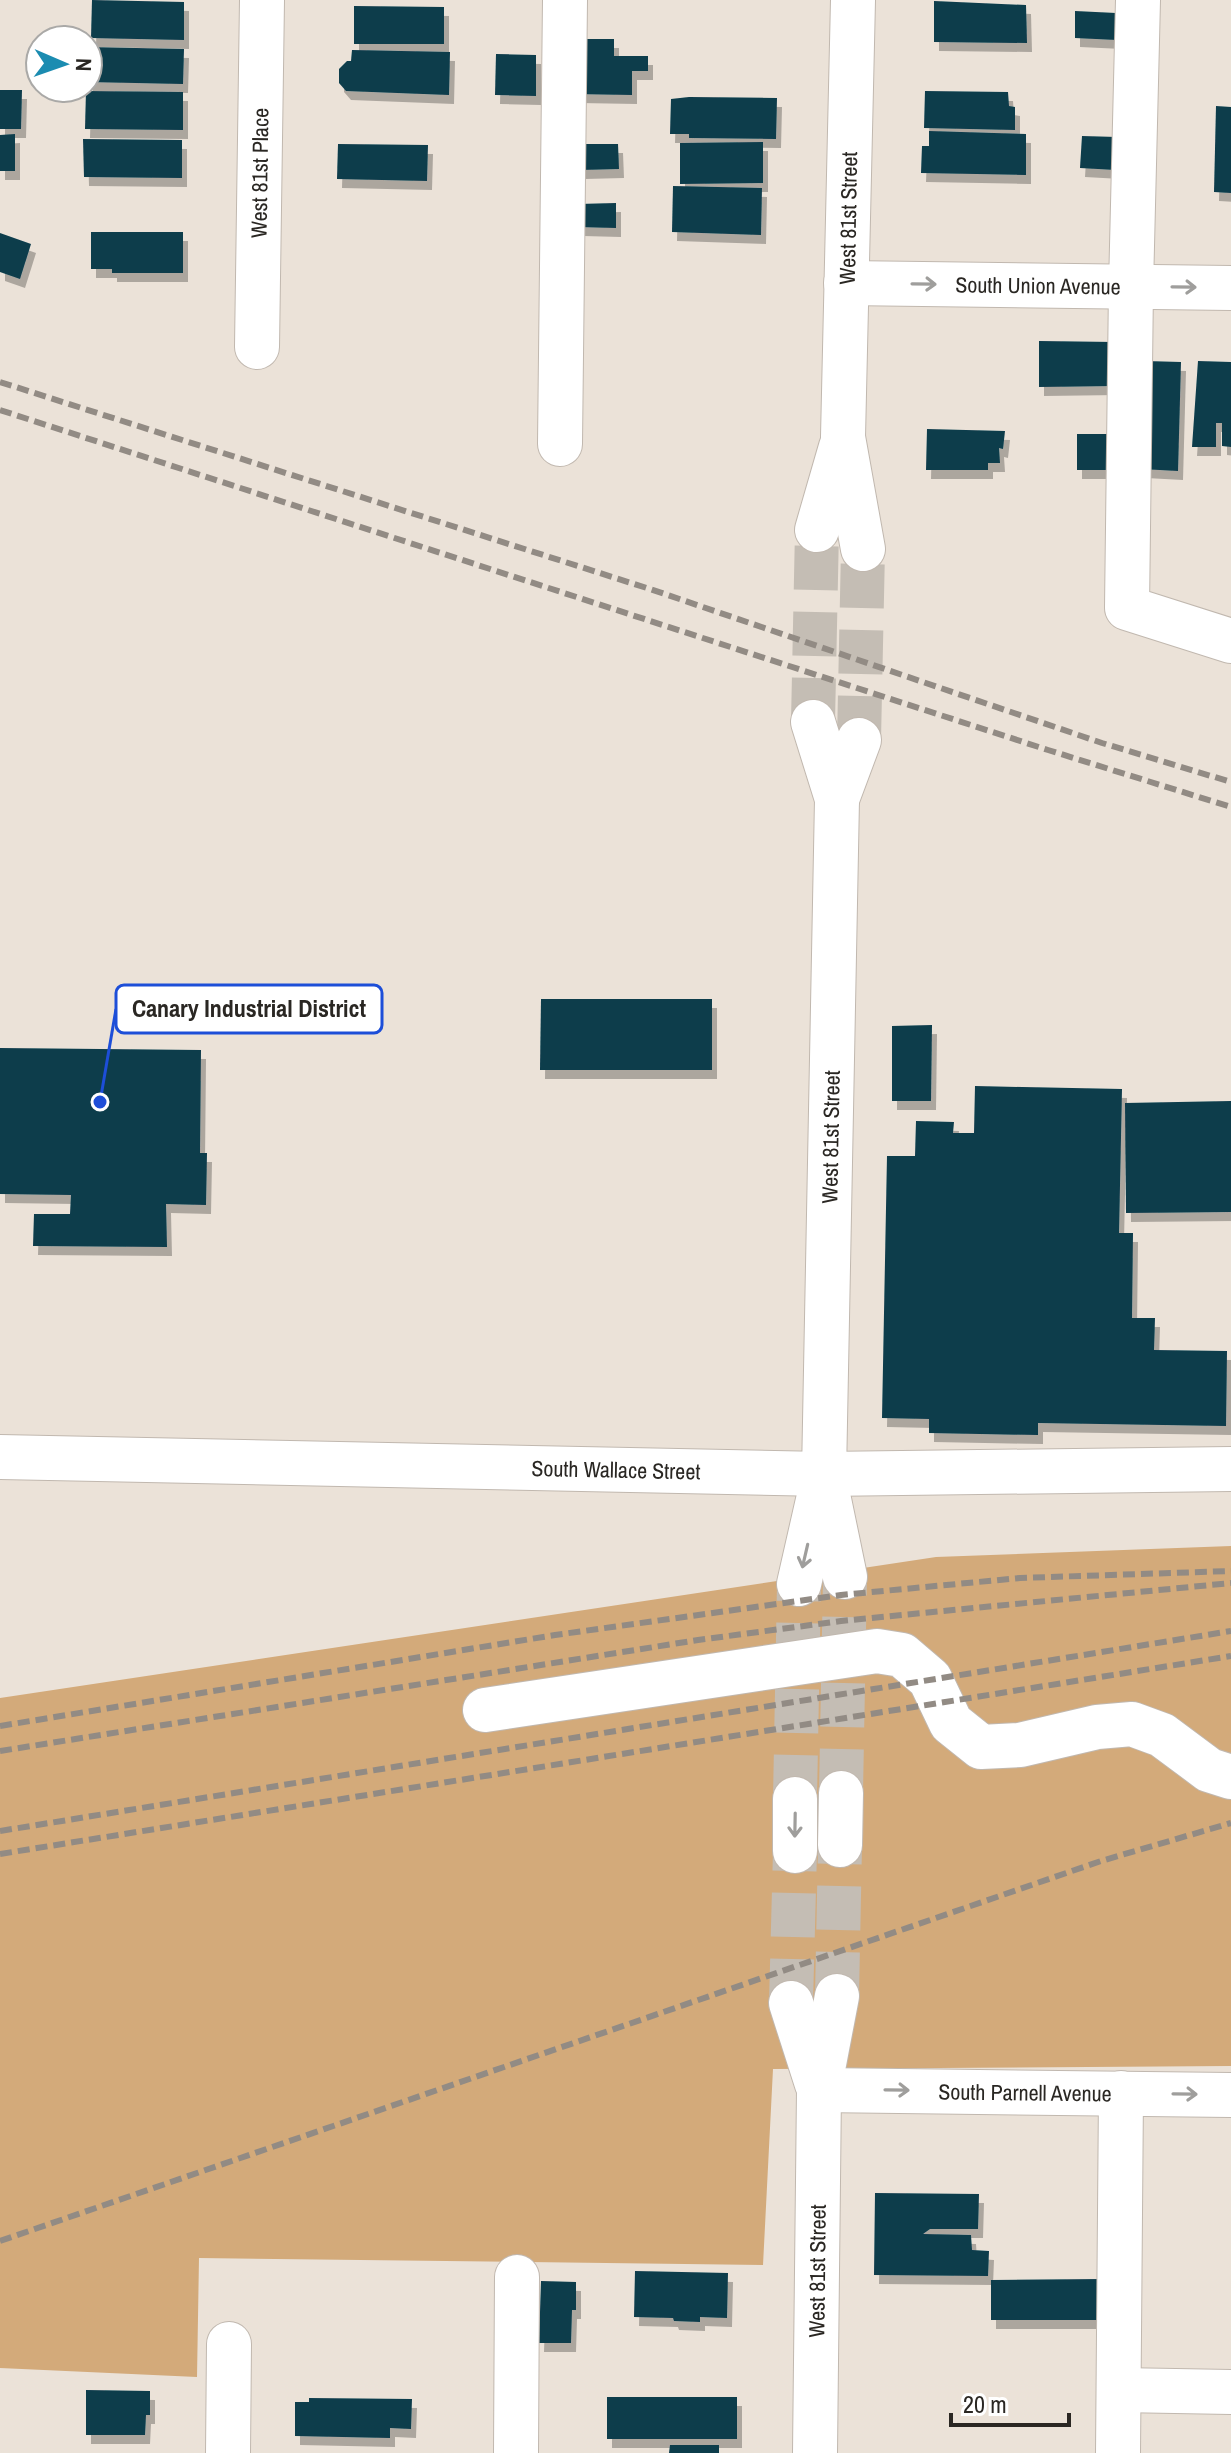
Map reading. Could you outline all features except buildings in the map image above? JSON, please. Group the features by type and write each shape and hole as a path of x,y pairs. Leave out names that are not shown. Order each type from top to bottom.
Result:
{"street":[{"name":"West 81st Place","path":"257,347 262,0"},
{"path":"560,444 565,0"},
{"name":"West 81st Street","path":"853,0 843,437 863,549"},
{"path":"1138,0 1127,608 1231,641"},
{"name":"South Union Avenue","path":"846,283 1231,288"},
{"name":"West 81st Street","path":"817,530 843,437"},
{"name":"West 81st Street","path":"799,1584 824,1474 837,799 813,722"},
{"name":"West 81st Street","path":"837,799 859,740"},
{"name":"South Wallace Street","path":"0,1457 824,1474 1231,1469"},
{"name":"West 81st Street","path":"824,1474 845,1577"},
{"path":"485,1710 877,1651 902,1655 930,1679 951,1723 981,1747 1020,1745 1097,1727 1132,1724 1162,1735 1209,1770 1231,1777"},
{"path":"840,1845 841,1793"},
{"path":"795,1799 795,1851"},
{"name":"West 81st Street","path":"815,2453 819,2090 837,1996"},
{"name":"West 81st Street","path":"791,2003 819,2090"},
{"name":"South Parnell Avenue","path":"819,2090 1231,2095"},
{"path":"1118,2453 1121,2093"},
{"path":"516,2453 517,2277"},
{"path":"228,2453 229,2344"},
{"path":"1119,2390 1231,2392"}],"shaded area":[{"path":"1231,1546 1231,2066 773,2069 763,2265 199,2258 197,2377 0,2368 0,1698 936,1557"}],"tunnel":[{"path":"813,722 817,530"},
{"path":"859,740 863,549"},
{"path":"841,1793 845,1577"},
{"path":"795,1799 799,1584"},
{"path":"837,1996 840,1845"},
{"path":"791,2003 795,1851"}],"railway":[{"path":"0,382 650,589 1102,743 1231,782"},
{"path":"0,410 1231,807"},
{"path":"0,1726 555,1635 841,1595 1020,1578 1231,1571"},
{"path":"0,1751 698,1640 841,1621 1231,1583"},
{"path":"0,1831 1231,1631"},
{"path":"0,1854 1231,1656"},
{"path":"0,2241 1101,1861 1231,1823"}],"place":[{"name":"Canary Industrial District","path":"100,1102"}]}
